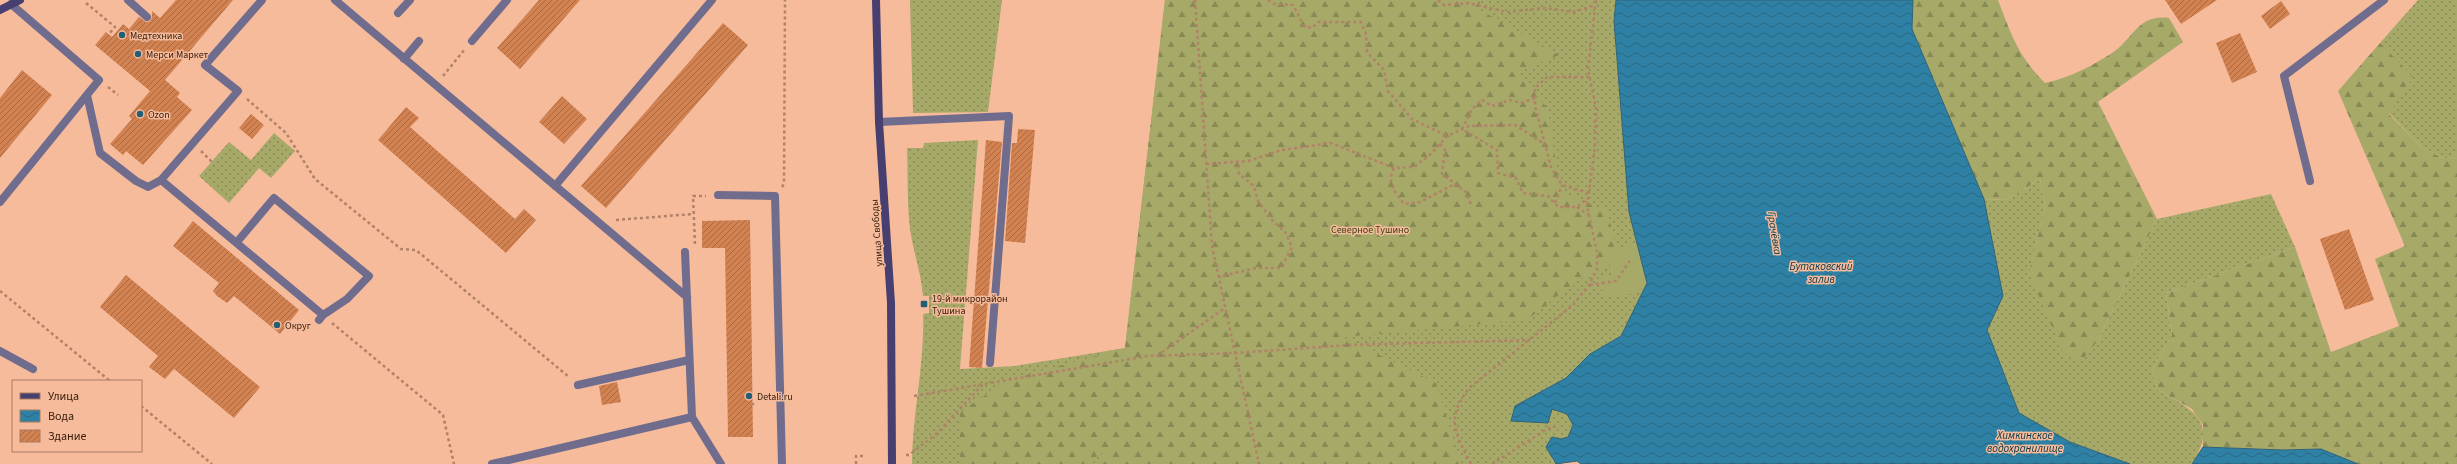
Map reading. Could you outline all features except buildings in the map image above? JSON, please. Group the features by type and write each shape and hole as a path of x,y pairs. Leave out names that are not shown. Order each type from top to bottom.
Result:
{"main road":[{"path":"0,10 20,0"},
{"name":"улица Свободы","path":"876,0 879,122 891,303 892,464"}],"lane":[{"path":"128,0 147,17"},
{"path":"87,95 100,153 136,182 148,187 160,180 238,91 205,65 262,0"},
{"path":"335,0 687,297"},
{"path":"398,13 410,0"},
{"path":"472,41 507,0"},
{"path":"555,186 712,0"},
{"path":"2310,181 2284,76 2384,0"},
{"path":"0,202 99,80 11,4"},
{"path":"404,59 419,41"},
{"path":"879,122 1009,116 990,363"},
{"path":"160,180 236,242 321,317 347,299 369,276 274,198 236,242"},
{"path":"718,195 775,196 782,464"},
{"path":"685,252 692,417 721,464"},
{"path":"0,351 33,369"},
{"path":"578,385 689,360"},
{"path":"492,464 692,417"}],"path":[{"path":"775,196 784,184 785,0"},
{"path":"1195,0 1212,246 1259,464"},
{"path":"1268,0 1274,4 1293,5 1304,26 1312,28 1318,22 1360,22 1366,34 1367,52 1384,70 1388,91 1412,119 1447,136"},
{"path":"1438,0 1444,5 1468,4 1507,12 1546,8 1574,12 1596,5"},
{"path":"1471,464 1457,433 1453,418 1457,405 1469,388 1573,305 1589,285 1597,269 1597,252 1589,215 1588,198 1595,147 1596,108 1588,69 1596,0"},
{"path":"86,3 115,27 109,34"},
{"path":"435,85 472,41"},
{"path":"1589,193 1562,185 1551,167 1535,106 1535,88 1547,77 1590,77"},
{"path":"238,91 286,133 315,180 400,249 416,250 578,385"},
{"path":"1462,129 1472,109 1482,100 1492,106 1510,100 1521,103 1535,98"},
{"path":"1206,164 1248,161 1282,150 1331,143 1394,168 1414,167 1431,154 1447,136 1469,126 1515,125 1546,145"},
{"path":"1462,129 1497,150 1498,173 1516,178 1523,194 1548,196 1558,207 1577,207 1589,215"},
{"path":"1440,144 1444,150 1442,174 1466,192 1472,207"},
{"path":"1218,277 1256,268 1281,268 1292,247 1285,232 1272,220 1258,201 1254,186 1239,174 1237,162"},
{"path":"1394,168 1390,176 1390,185 1404,204 1420,202 1456,184"},
{"path":"1554,203 1562,185"},
{"path":"685,252 695,251 693,196 718,195"},
{"path":"1577,207 1588,198"},
{"path":"597,222 694,214"},
{"path":"1589,285 1616,281 1631,259"},
{"path":"0,291 109,380"},
{"path":"1156,356 1225,308"},
{"path":"321,317 443,415 454,464"},
{"path":"914,396 984,383 1156,356 1235,353 1349,345 1530,340"},
{"path":"906,455 909,455 935,435 984,383"},
{"path":"142,407 212,464"},
{"path":"1492,464 1546,428 1552,426 1559,428"},
{"path":"856,464 856,456 866,456"}],"green space":[{"path":"910,0 1002,0 988,112 913,113"},
{"name":"Северное Тушино","path":"1165,0 1616,0 1614,21 1629,212 1647,283 1621,336 1590,354 1566,378 1515,406 1552,409 1567,414 1573,425 1568,437 1561,439 1552,460 1556,464 912,464 914,426 922,352 923,314 929,313 929,296 923,296 910,230 907,148 923,148 924,143 978,140 960,369 1015,366 1125,348"},
{"name":"Северное Тушино","path":"1165,0 1481,0 1477,8 1559,55 1518,72 1548,109 1560,191 1607,211 1620,259 1575,282 1527,320 1343,337 1436,383 1461,464 1101,464 1103,446 1092,464 960,464 960,412 1008,380 1125,348"},
{"path":"1913,0 1998,0 2016,44 2028,63 2045,83 2071,75 2104,58 2119,48 2142,24 2150,20 2169,18 2183,42 2098,102 2157,219 2099,339 2082,360 2063,353 2029,273 2045,206 2040,179 2006,200 1984,199 1912,29"},
{"path":"2418,0 2457,0 2457,157 2444,159 2421,147 2389,113 2380,43"},
{"path":"2380,43 2413,77 2389,114 2421,147 2444,159 2457,157 2457,464 2358,464 2320,449 2283,450 2203,447 2203,425 2192,409 2158,390 2152,370 2172,335 2166,293 2295,247 2331,352 2399,326 2375,259 2405,246 2338,91"},
{"path":"274,133 295,151 271,178 259,168 229,203 199,176 229,142 251,160"},
{"path":"2040,179 2045,206 2029,274 2099,339 2157,219 2271,194 2295,247 2166,293 2172,335 2152,370 2158,390 2191,411 2198,418 2202,427 2203,437 2200,449 2192,464 2130,464 2070,442 2019,413 1986,330 2003,296 1984,199 2006,200"},
{"path":"1637,243 1647,283 1643,292 1603,298 1601,276 1611,275 1609,251"}],"water":[{"name":"Бутаковский залив","path":"1616,0 1913,0 1912,29 1984,199 2003,296 1987,330 2019,413 2070,442 2130,464 1581,464 1577,461 1556,464 1546,447 1552,437 1561,439 1568,437 1573,425 1567,414 1552,409 1548,423 1511,421 1515,406 1566,378 1590,354 1621,336 1647,283 1629,212 1614,21"},
{"path":"2203,447 2283,450 2321,449 2358,464 2192,464"}],"place":[{"name":"Медтехника","path":"122,35"},
{"name":"Мерси Маркет","path":"138,54"},
{"name":"Ozon","path":"140,114"},
{"name":"19-й микрорайон Тушина","path":"924,304"},
{"name":"Округ","path":"277,325"},
{"name":"Detali.ru","path":"749,396"}],"water label":[{"name":"Грачёвка","path":"1775,233"},
{"name":"Химкинское водохранилище","path":"2025,441"}]}
